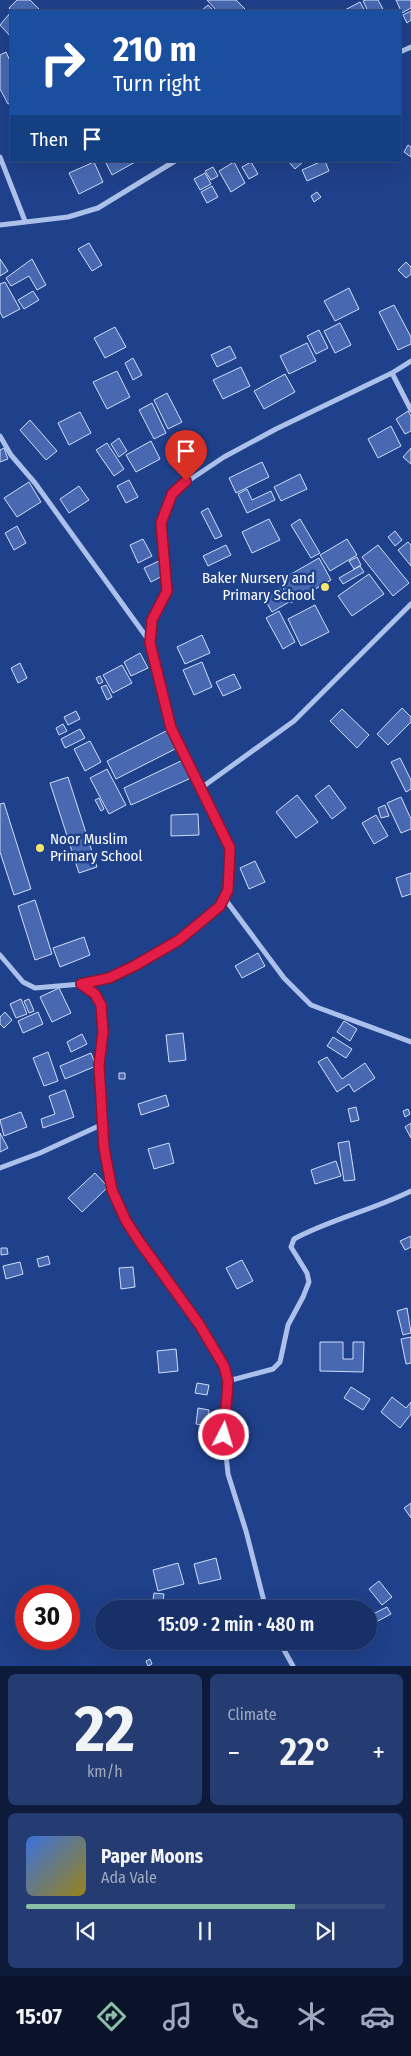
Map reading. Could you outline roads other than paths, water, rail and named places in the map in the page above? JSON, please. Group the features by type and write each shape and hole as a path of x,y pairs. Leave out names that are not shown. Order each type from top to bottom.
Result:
{"street":[{"path":"0,158 24,221"},
{"path":"0,225 68,217 98,208 173,162"},
{"path":"0,955 23,982 35,988 81,984 109,978 147,959 191,931 225,899 228,890 230,848 171,728 150,643 152,620 167,591 161,523 168,503 176,489 241,447 392,373 411,361"},
{"path":"392,373 411,410"},
{"path":"0,436 11,455 35,483 150,643"},
{"path":"201,788 294,721 411,604"},
{"path":"225,899 284,978 311,1005 411,1042"},
{"path":"81,984 95,994 101,1005 103,1032 99,1065 108,1178 116,1201 143,1248 199,1324 224,1366 228,1381 224,1435 228,1474 246,1531 264,1600"},
{"path":"0,1168 103,1124"},
{"path":"228,1381 273,1369 280,1362 288,1325 304,1297 308,1282 307,1273 291,1247 294,1239 325,1224 380,1206 411,1191"},
{"path":"284,1650 293,1666"}],"place":[{"name":"Baker Nursery and Primary School","path":"325,587"},
{"name":"Noor Muslim Primary School","path":"40,848"}]}
